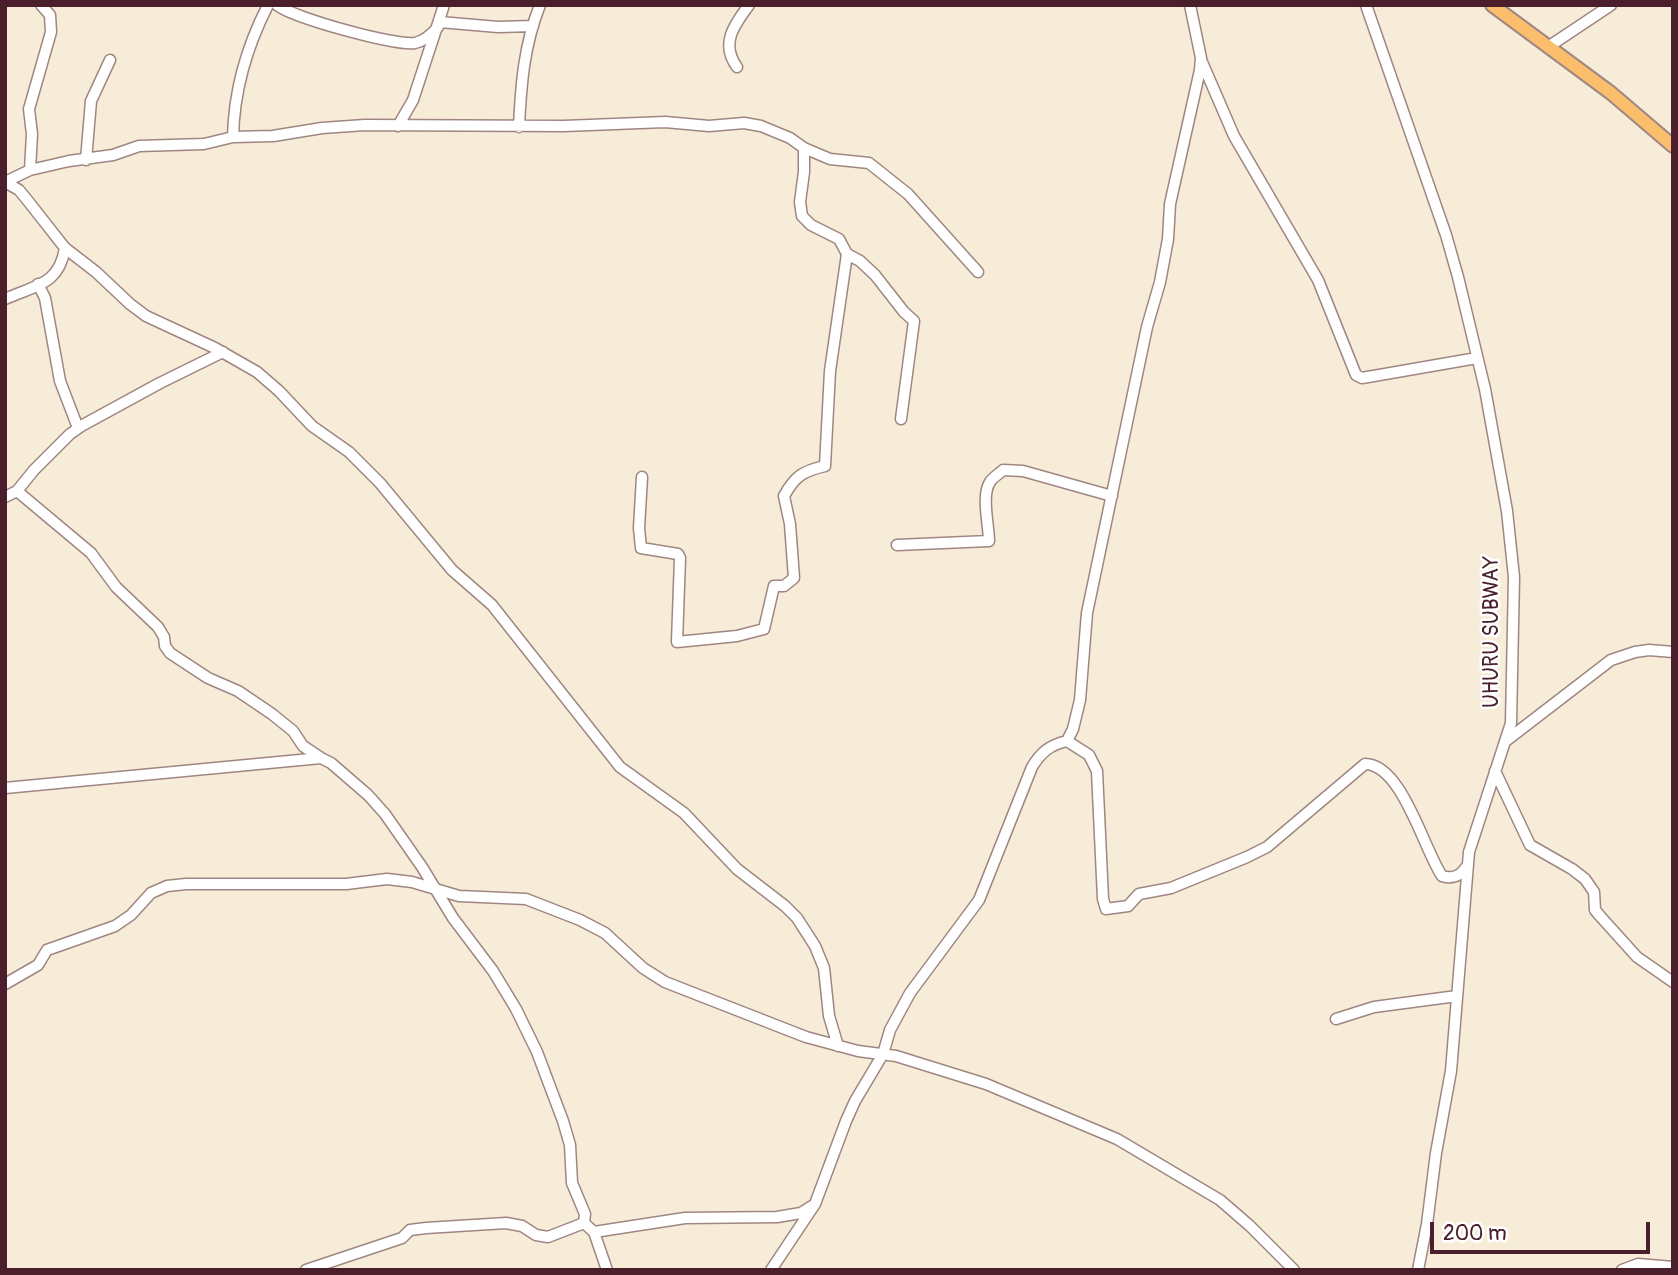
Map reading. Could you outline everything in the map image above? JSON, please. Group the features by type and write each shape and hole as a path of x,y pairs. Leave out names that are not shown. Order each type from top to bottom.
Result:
{"main road":[{"path":"1492,5 1611,93 1673,146"}],"street":[{"path":"30,170 32,134 29,108 51,32 50,15 41,5"},
{"path":"233,137 233,116 239,79 248,49 268,5"},
{"path":"276,5 326,26 397,42 421,41 439,25 533,26"},
{"path":"398,126 413,100 444,5"},
{"path":"519,127 522,73 540,5"},
{"path":"737,67 730,57 729,43 733,29 749,5"},
{"path":"1190,5 1201,58 1234,136 1318,280 1356,375 1362,378 1477,358"},
{"name":"UHURU SUBWAY","path":"1366,5 1446,235 1485,389 1513,556 1513,709 1507,740 1473,839 1468,865 1451,1071 1418,1270"},
{"path":"1548,47 1611,5"},
{"path":"771,1270 815,1204 850,1111 883,1054 890,1030 909,993 979,900 1038,756 1047,748 1067,741 1073,729 1080,700 1087,613 1147,327 1160,282 1168,239 1170,204 1201,58"},
{"path":"86,160 91,101 110,60"},
{"path":"19,190 5,182 30,170 113,155 139,146 204,144 233,137 273,136 332,127 519,127 652,122 709,126 744,123 780,133 804,148 830,159 869,163 908,194 978,272"},
{"path":"804,148 801,213 811,225 839,239 847,254 860,261 875,275 914,321 901,419"},
{"path":"17,175 13,184 65,248 146,316 223,352 269,381 312,426 357,460 395,499 453,570 492,605 620,767 684,813 750,881 792,911 815,946 824,968 829,1016 838,1046"},
{"path":"5,299 50,280 60,269 65,248"},
{"path":"642,477 639,528 641,548 678,554 680,558 677,642 737,636 764,629 774,586 784,586 794,578 790,524 784,496 793,480 809,470 825,466 830,371 847,254"},
{"path":"38,284 44,298 60,381 78,428"},
{"path":"5,497 17,491 34,470 78,428 223,352"},
{"path":"897,545 989,541 985,505 989,483 1003,470 1023,471 1112,496"},
{"path":"17,491 91,553 116,587 158,626 170,653 208,677 238,691 272,714 293,731 303,746 331,763 374,800 503,988 537,1052 567,1136 572,1183 585,1214 584,1223"},
{"path":"1507,740 1611,660 1649,650 1673,652"},
{"path":"1067,741 1089,755 1097,771 1103,899 1106,909 1128,906 1139,894 1171,888 1258,852 1281,836 1365,764 1378,766 1392,779 1443,876 1458,876 1468,865"},
{"path":"5,788 321,758"},
{"path":"1495,771 1530,845 1586,879 1594,891 1595,910 1630,952 1673,982"},
{"path":"5,984 38,965 47,950 92,936 124,920 151,893 167,886 346,884 387,879 412,882 459,895 526,899 605,933 659,979 806,1037 907,1059 986,1084 1130,1146 1220,1200 1294,1270"},
{"path":"1336,1019 1374,1007 1457,996"},
{"path":"594,1232 685,1218 777,1217 801,1213 815,1204"},
{"path":"306,1270 402,1238 410,1230 448,1225 506,1223 522,1226 536,1236 548,1237 584,1223"},
{"path":"584,1223 594,1232 607,1270"},
{"path":"1622,1270 1638,1264 1673,1266"}]}
